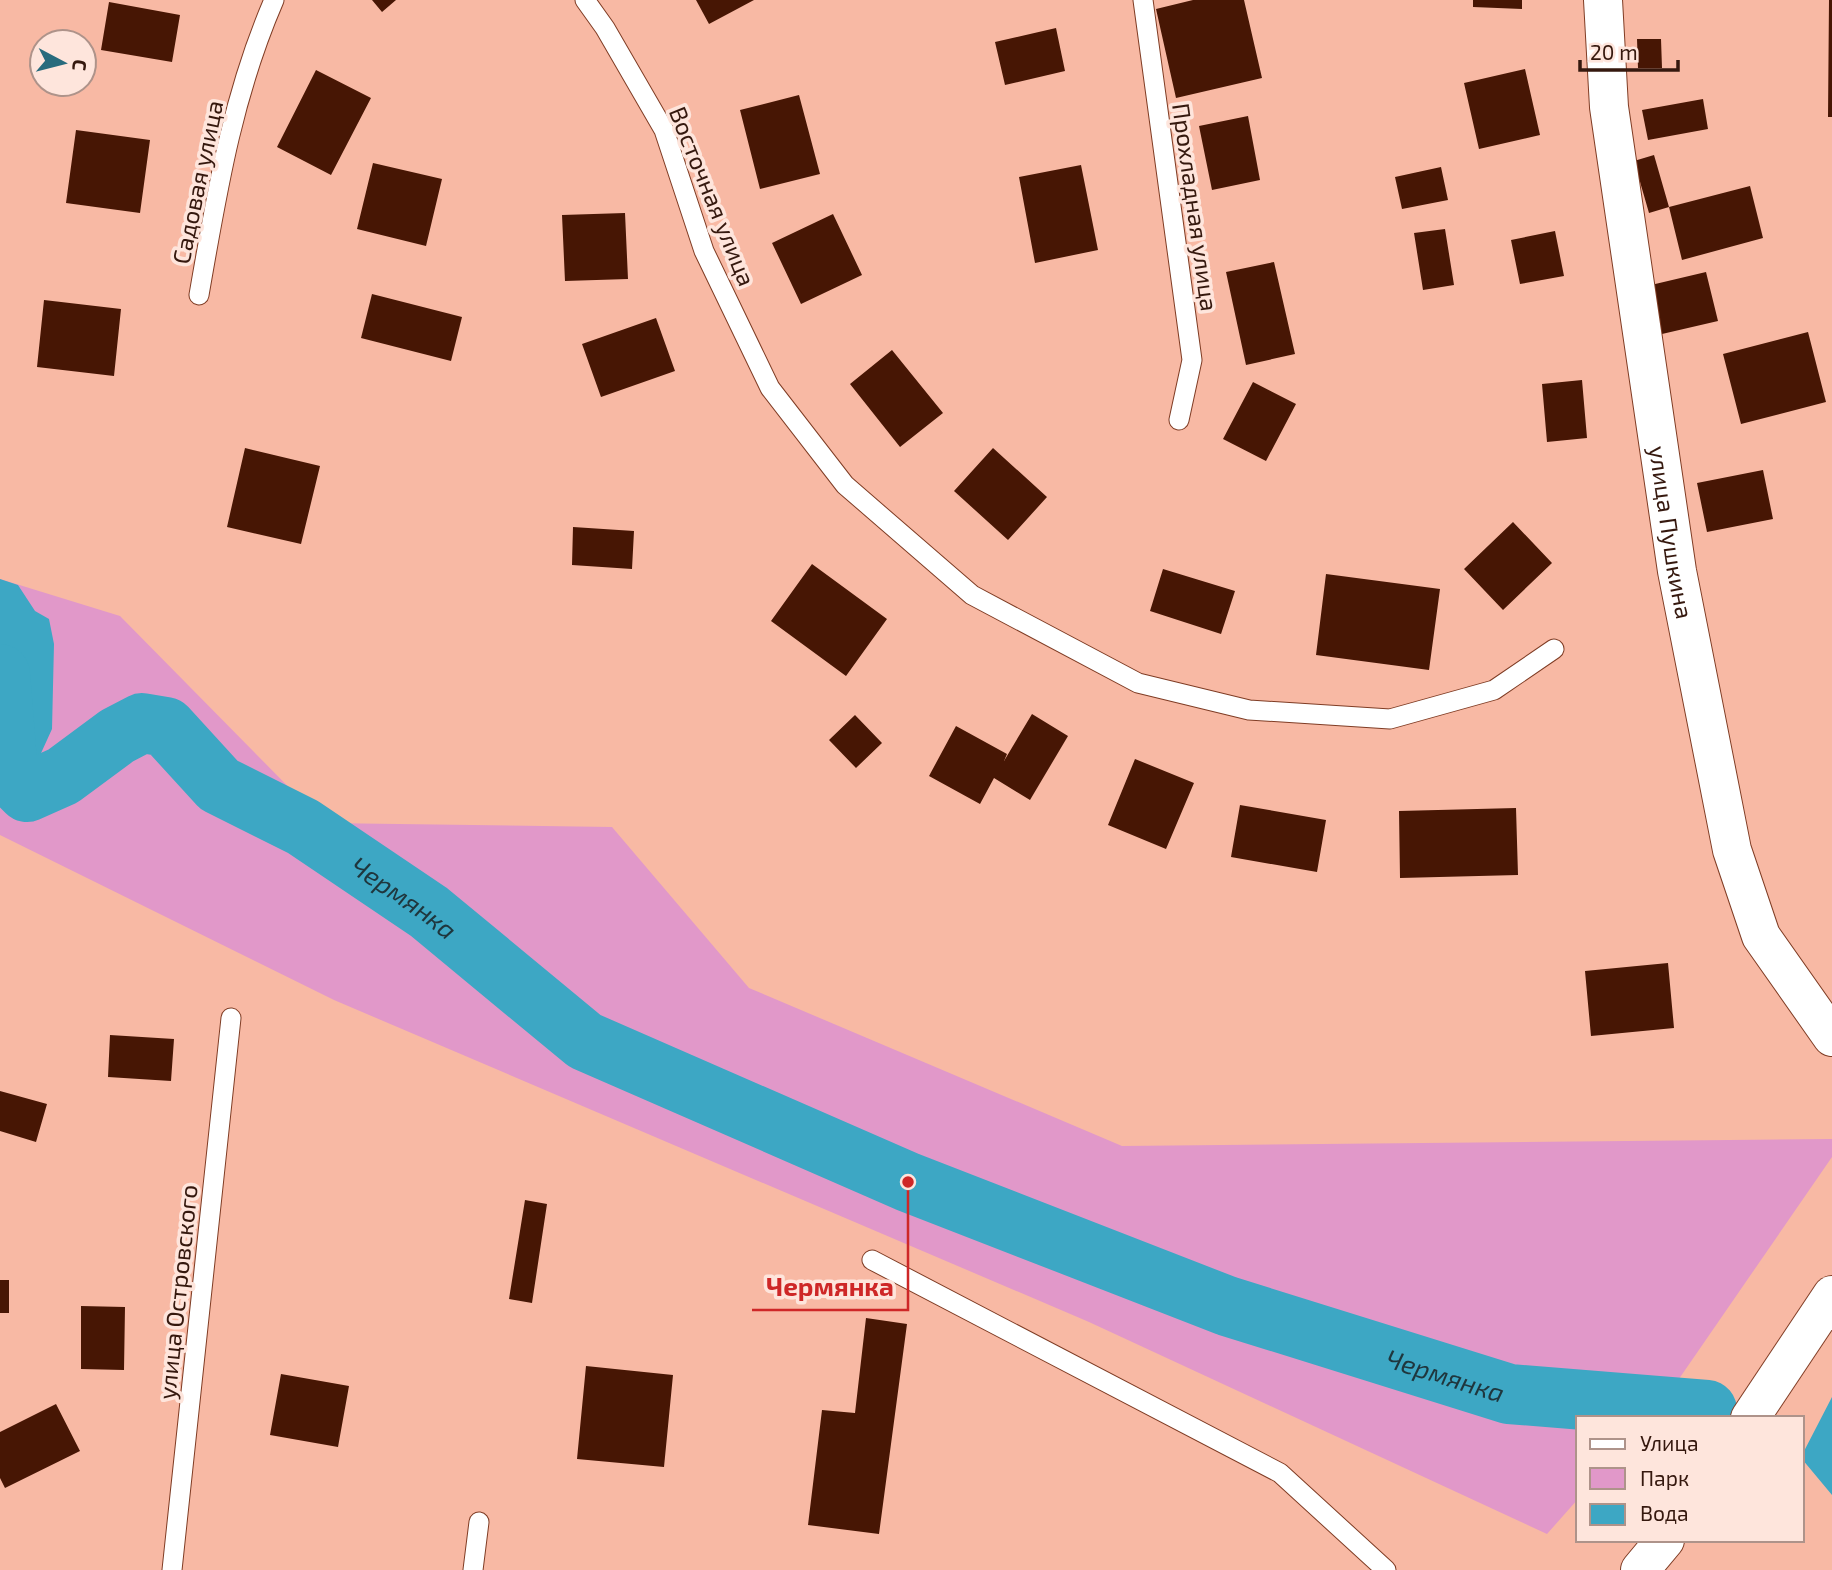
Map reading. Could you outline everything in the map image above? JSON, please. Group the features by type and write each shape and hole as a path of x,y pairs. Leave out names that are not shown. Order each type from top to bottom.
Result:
{"street":[{"name":"улица Пушкина","path":"1603,0 1609,107 1677,571 1732,850 1761,936 1832,1037"},
{"path":"1751,1416 1832,1295"},
{"path":"1640,1570 1663,1542"}],"lane":[{"name":"Садовая улица","path":"199,295 225,148 256,43 274,0"},
{"name":"Восточная улица","path":"585,0 606,28 664,130 704,251 770,388 845,485 972,595 1138,683 1249,710 1390,719 1494,690 1554,649"},
{"name":"Прохладная улица","path":"1143,0 1192,360 1179,419"},
{"name":"улица Островского","path":"172,1570 232,1018"},
{"path":"872,1260 1280,1473 1386,1570"},
{"path":"473,1570 479,1522"}],"green space":[{"path":"0,579 120,616 324,823 612,827 749,988 1122,1146 1832,1139 1832,1157 1653,1416 1576,1416 1576,1501 1547,1534 1089,1322 334,1000 0,835"}],"water":[{"path":"0,579 18,585 35,611 49,619 54,644 52,729 37,762 0,777"},
{"path":"1832,1397 1832,1495 1804,1461 1804,1451"}],"building":[{"path":"372,0 396,0 382,12"},
{"path":"696,0 754,0 709,24"},
{"path":"1193,0 1244,0 1262,78 1176,98 1156,9"},
{"path":"1473,0 1522,0 1522,9 1473,7"},
{"path":"1829,0 1832,0 1832,117 1828,117"},
{"path":"109,2 180,15 172,62 101,50"},
{"path":"1056,28 1065,71 1005,85 995,42"},
{"path":"1637,39 1661,39 1662,68 1638,68"},
{"path":"1525,69 1540,135 1479,149 1464,83"},
{"path":"316,70 371,98 331,175 277,147"},
{"path":"799,95 820,174 760,189 740,110"},
{"path":"1703,99 1708,129 1648,140 1642,110"},
{"path":"1248,116 1260,180 1212,190 1199,126"},
{"path":"76,130 150,140 140,213 66,203"},
{"path":"1654,155 1669,207 1649,213 1634,161"},
{"path":"373,163 442,179 426,246 357,229"},
{"path":"1081,165 1098,250 1035,263 1019,177"},
{"path":"1441,167 1448,200 1402,209 1395,177"},
{"path":"1750,186 1763,238 1682,260 1669,207"},
{"path":"625,213 628,279 565,281 562,215"},
{"path":"833,214 862,275 801,304 772,243"},
{"path":"1445,229 1454,285 1423,290 1414,233"},
{"path":"1555,231 1564,276 1520,284 1511,240"},
{"path":"1274,262 1295,354 1246,365 1226,272"},
{"path":"1706,272 1718,321 1662,334 1651,285"},
{"path":"372,294 462,317 451,361 361,338"},
{"path":"44,300 121,309 114,376 37,367"},
{"path":"656,318 675,371 601,397 582,344"},
{"path":"1808,332 1826,402 1741,424 1723,354"},
{"path":"892,350 943,413 900,447 850,384"},
{"path":"1582,380 1587,438 1547,442 1542,384"},
{"path":"1253,382 1296,404 1266,461 1223,439"},
{"path":"245,448 320,466 301,544 227,527"},
{"path":"993,448 1047,497 1008,540 954,491"},
{"path":"1763,470 1773,519 1707,532 1697,483"},
{"path":"1513,522 1552,563 1503,610 1464,569"},
{"path":"573,527 634,531 632,569 572,565"},
{"path":"812,564 887,619 846,676 771,621"},
{"path":"1163,569 1235,591 1221,634 1150,611"},
{"path":"1326,574 1440,589 1429,670 1316,655"},
{"path":"1032,714 1068,736 1030,800 994,778 980,804 929,776 956,726 1007,754 1004,761"},
{"path":"855,715 882,743 856,768 829,740"},
{"path":"1135,759 1194,783 1166,849 1108,825"},
{"path":"1240,805 1326,820 1317,872 1231,857"},
{"path":"1516,808 1518,875 1400,878 1399,811"},
{"path":"1668,963 1674,1028 1591,1036 1585,971"},
{"path":"110,1035 174,1039 171,1081 108,1077"},
{"path":"0,1091 47,1104 36,1142 0,1131"},
{"path":"525,1200 547,1204 532,1303 509,1299"},
{"path":"0,1280 9,1280 9,1313 0,1313"},
{"path":"81,1306 125,1307 124,1370 81,1369"},
{"path":"866,1318 907,1324 879,1534 808,1525 822,1410 855,1413"},
{"path":"586,1366 673,1375 664,1467 577,1459"},
{"path":"281,1374 349,1386 338,1447 270,1435"},
{"path":"56,1404 80,1451 5,1488 0,1478 0,1432"}],"waterway":[{"name":"Чермянка","path":"0,674 8,773 27,792 63,776 117,736 142,723 166,727 219,785 303,827 429,912 585,1041 908,1182 1227,1306 1509,1394 1707,1410"}],"place":[{"name":"Чермянка","path":"908,1182"}]}
